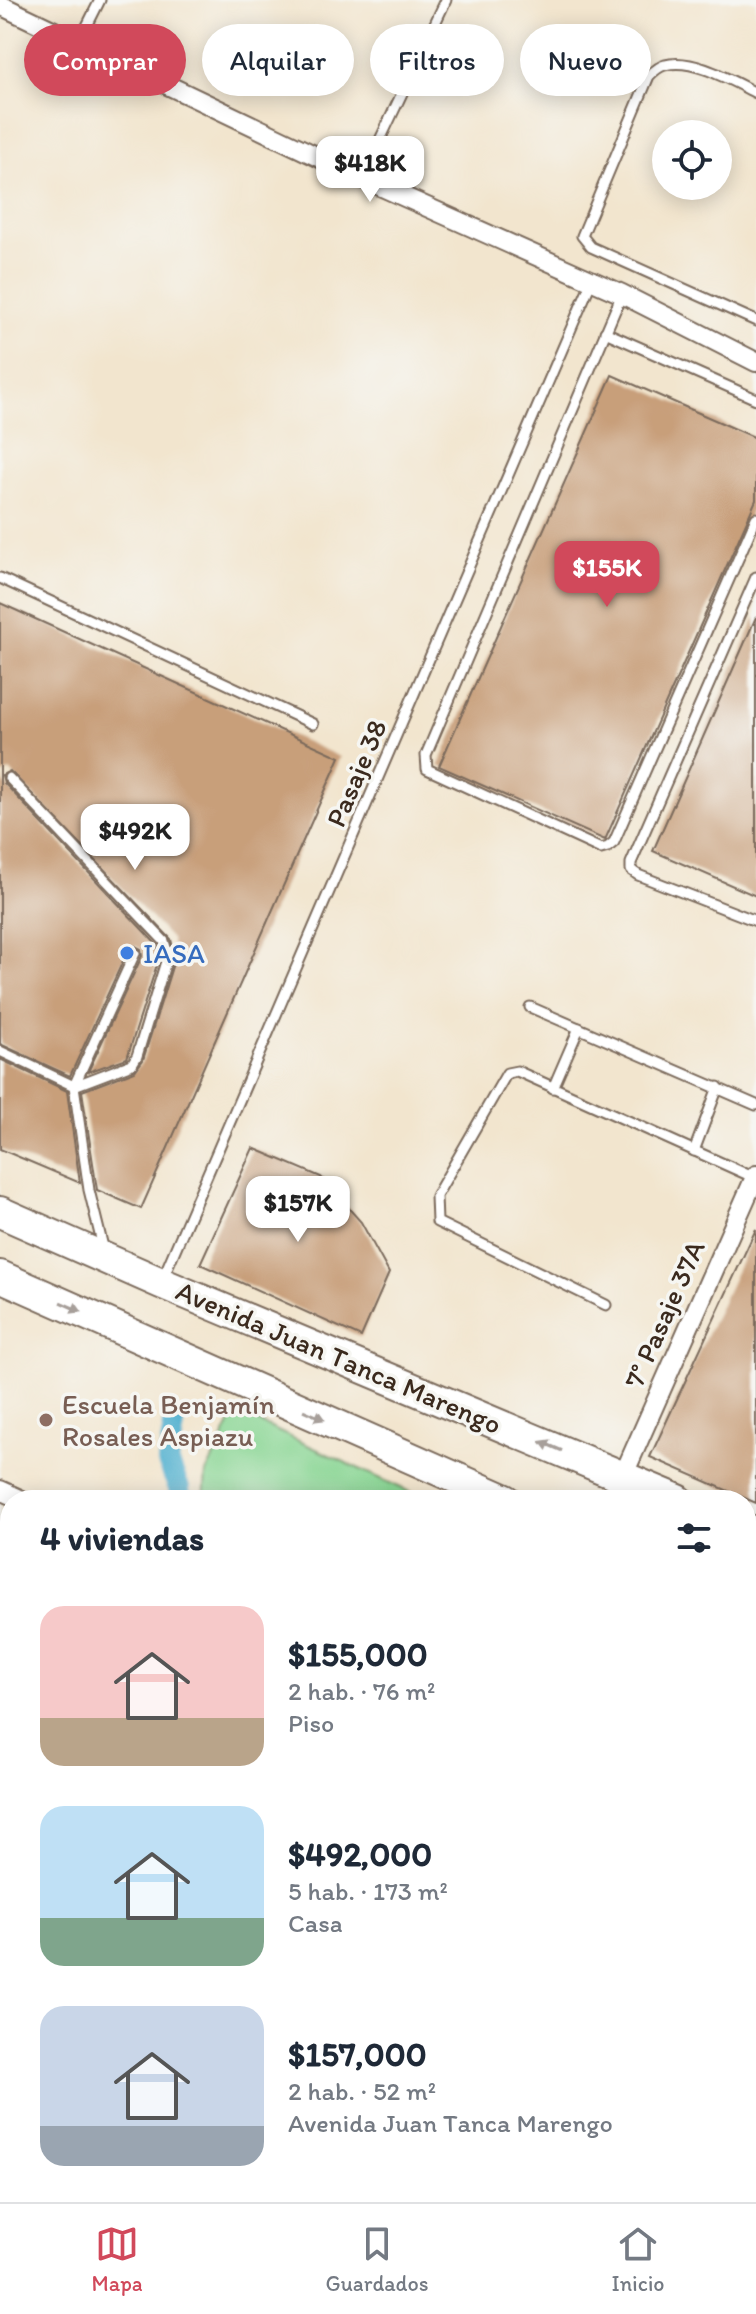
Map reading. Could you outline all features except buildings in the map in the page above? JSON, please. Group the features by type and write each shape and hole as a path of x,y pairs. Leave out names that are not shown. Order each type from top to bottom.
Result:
{"main road":[{"name":"Avenida Juan Tanca Marengo","path":"0,1212 161,1283 655,1490"},
{"path":"0,1276 483,1490"}],"street":[{"path":"0,5 41,24"},
{"path":"186,93 362,178 622,294 756,362"},
{"name":"7° Pasaje 37A","path":"623,1476 755,1176"}],"lane":[{"path":"88,24 100,0"},
{"path":"362,178 446,0"},
{"path":"756,93 706,69 684,65 664,65 649,76 582,236 591,247 756,321"},
{"name":"Pasaje 38","path":"161,1283 592,280"},
{"path":"622,294 426,755 427,769 601,849 608,847 614,842 756,518"},
{"path":"605,332 756,399"},
{"path":"756,577 631,863 631,870 638,875 756,921"},
{"path":"0,578 313,724"},
{"path":"0,1051 74,1086 132,1064 168,955 164,941 9,778"},
{"path":"106,1259 89,1190 74,1086 135,953"},
{"path":"530,1007 756,1105"},
{"path":"553,1088 579,1028"},
{"path":"606,1305 437,1222 436,1196 507,1073 517,1071 755,1176"},
{"path":"694,1151 718,1087"}],"green space":[{"path":"236,1412 405,1490 205,1490 206,1473"}],"waterway":[{"path":"175,1419 168,1462 179,1490"}],"place":[{"name":"IASA","path":"127,953"},
{"name":"Escuela Benjamín Rosales Aspiazu","path":"46,1420"}]}
